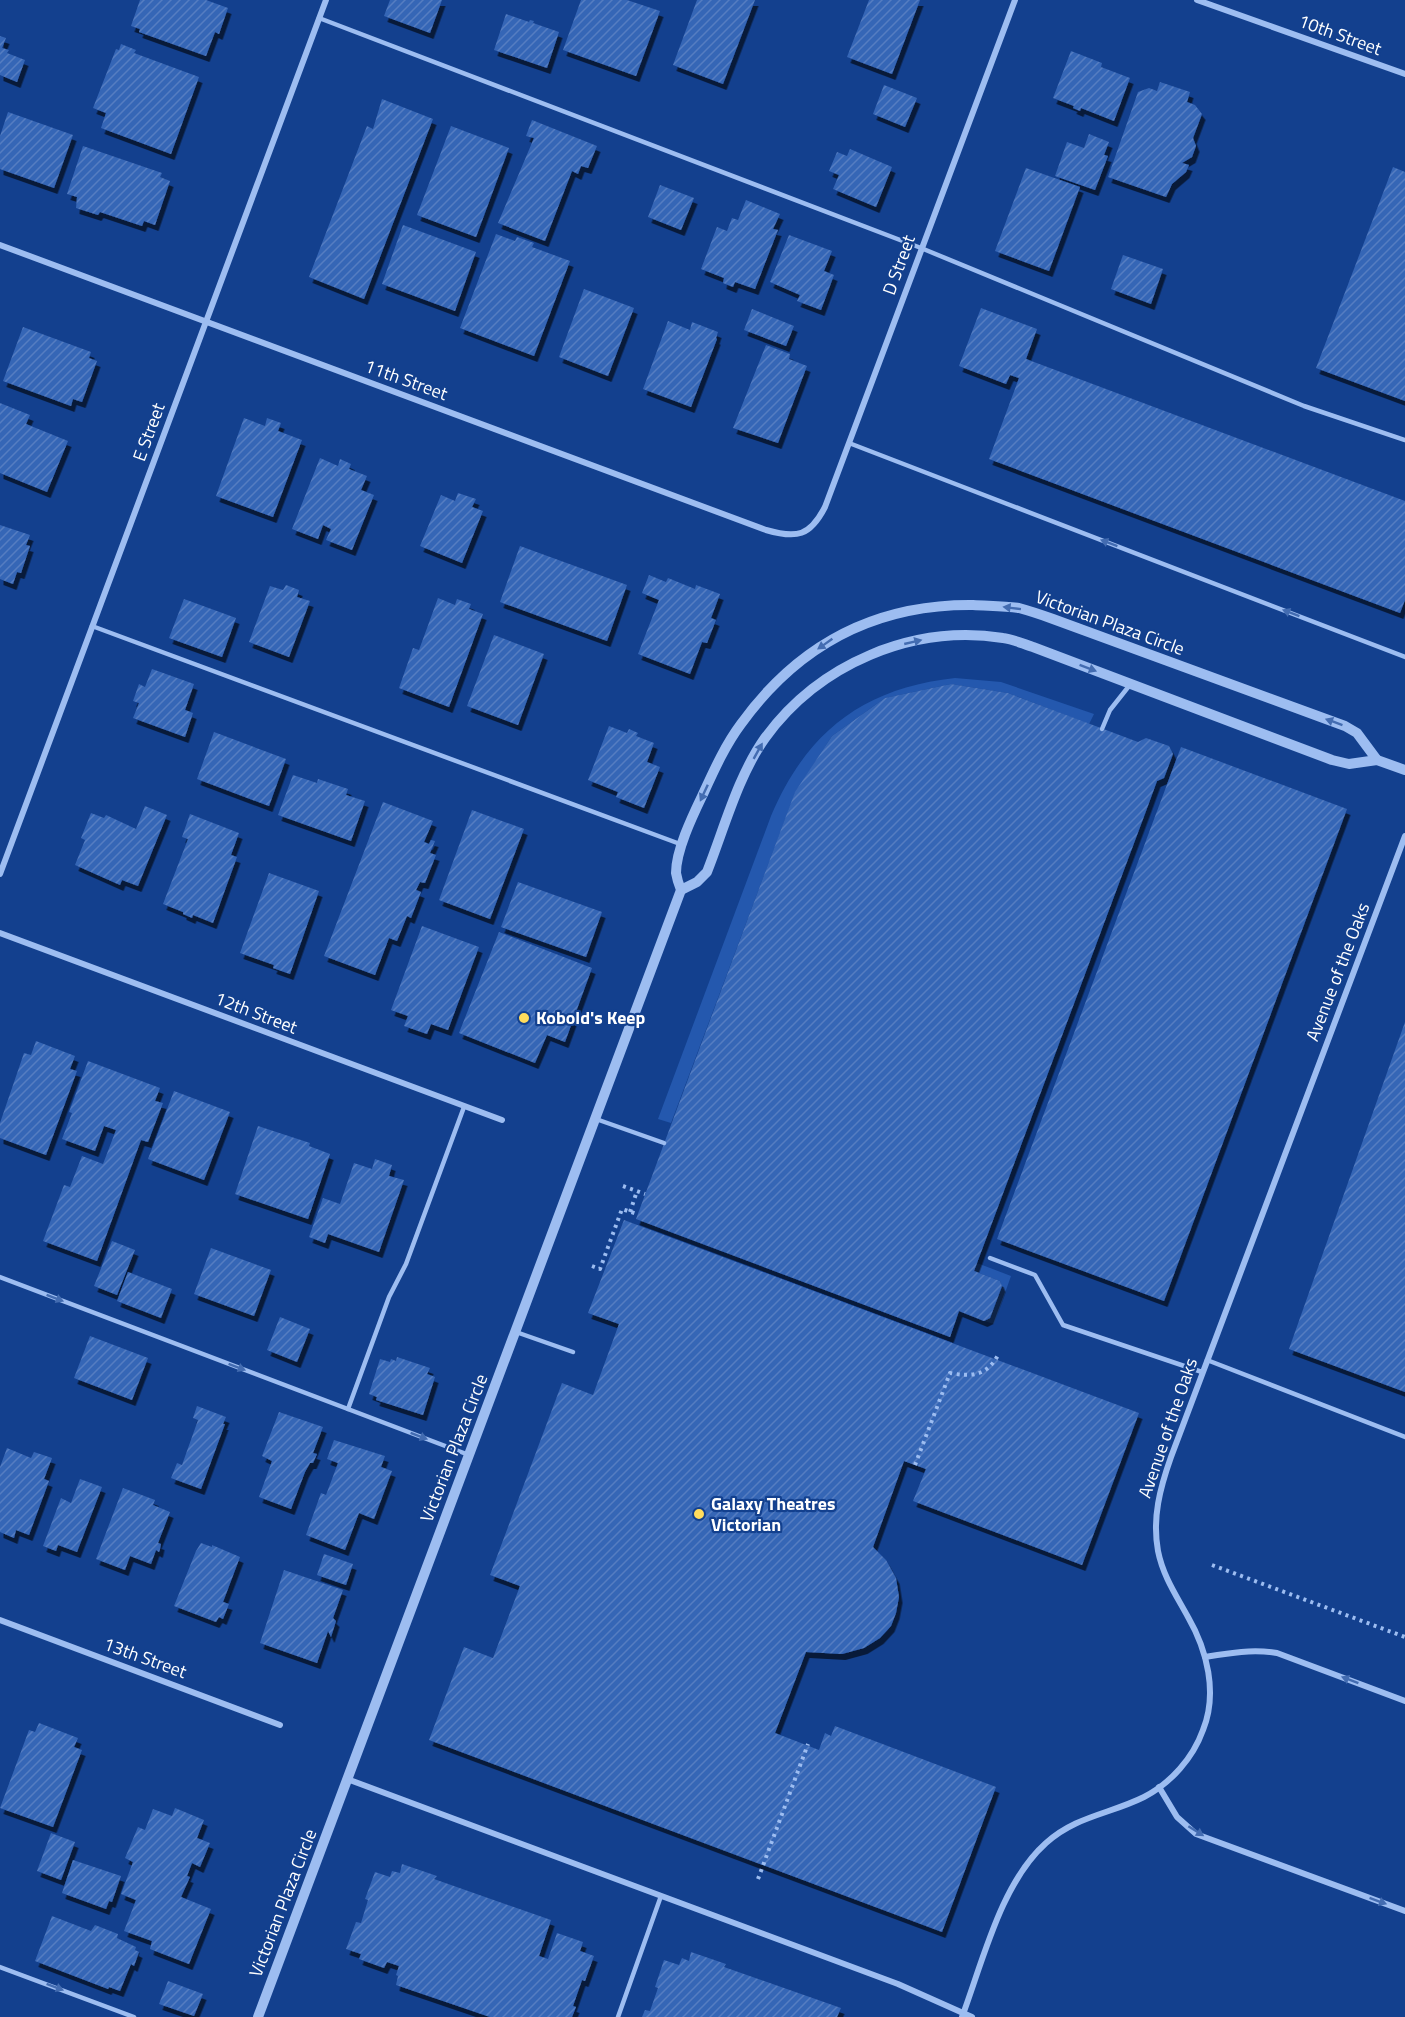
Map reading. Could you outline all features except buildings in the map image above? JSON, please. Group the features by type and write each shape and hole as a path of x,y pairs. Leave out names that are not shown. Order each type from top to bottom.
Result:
{"street":[{"name":"E Street","path":"0,874 326,0"},
{"name":"D Street","path":"803,534 817,522 825,507 1015,0"},
{"name":"10th Street","path":"1197,0 1405,74"},
{"name":"11th Street","path":"0,244 766,530 786,536 803,534"},
{"name":"Victorian Plaza Circle","path":"258,2017 681,890 676,875 682,844 719,759 740,725 769,689 805,658 836,636 876,619 913,610 952,605 1018,608 1345,726 1357,733 1377,760"},
{"path":"681,890 697,882 706,872 748,770 765,739 790,709 824,679 857,660 919,640 951,636 1004,638 1332,760 1349,764 1377,760 1405,770"},
{"name":"Avenue of the Oaks","path":"963,2015 1008,1895 1030,1859 1061,1830 1143,1797 1160,1787 1183,1766 1203,1731 1210,1696 1205,1657 1199,1636 1173,1593 1163,1568 1158,1549 1156,1509 1165,1474 1202,1372 1405,836"},
{"name":"12th Street","path":"0,933 502,1120"},
{"name":"13th Street","path":"0,1620 280,1725"},
{"path":"1205,1657 1247,1651 1276,1653 1405,1701"},
{"path":"347,1779 898,1984 963,2015 972,2017"},
{"path":"1160,1787 1177,1817 1196,1834 1405,1911"}],"lane":[{"path":"319,18 921,248 1304,406 1405,440"},
{"path":"849,443 1405,657"},
{"path":"92,626 682,844"},
{"path":"1102,729 1110,710 1131,684"},
{"path":"348,1409 389,1297 409,1254 464,1107"},
{"path":"595,1118 664,1143"},
{"path":"990,1258 1035,1275 1063,1325 1202,1372"},
{"path":"0,1277 469,1455"},
{"path":"515,1332 573,1352"},
{"path":"1207,1360 1405,1437"},
{"path":"618,2017 661,1896"},
{"path":"0,1966 134,2017"}],"path":[{"path":"623,1186 645,1194"},
{"path":"630,1212 638,1191"},
{"path":"592,1266 600,1269 622,1209 637,1214"},
{"path":"915,1465 950,1373 960,1375 986,1371 993,1365 998,1355"},
{"path":"1212,1565 1405,1637"},
{"path":"758,1880 808,1744"}],"shaded area":[{"path":"955,678 1001,682 1094,714 1089,724 1008,693 951,684 885,698 832,736 795,793 671,1123 658,1119 771,816 802,760 842,719 866,704 922,683"},
{"path":"977,1263 1011,1276 994,1324 984,1321 990,1318 1002,1286 1000,1281 974,1271"}],"place":[{"name":"Kobold's Keep","path":"524,1018"},
{"name":"Galaxy Theatres Victorian","path":"699,1514"}]}
